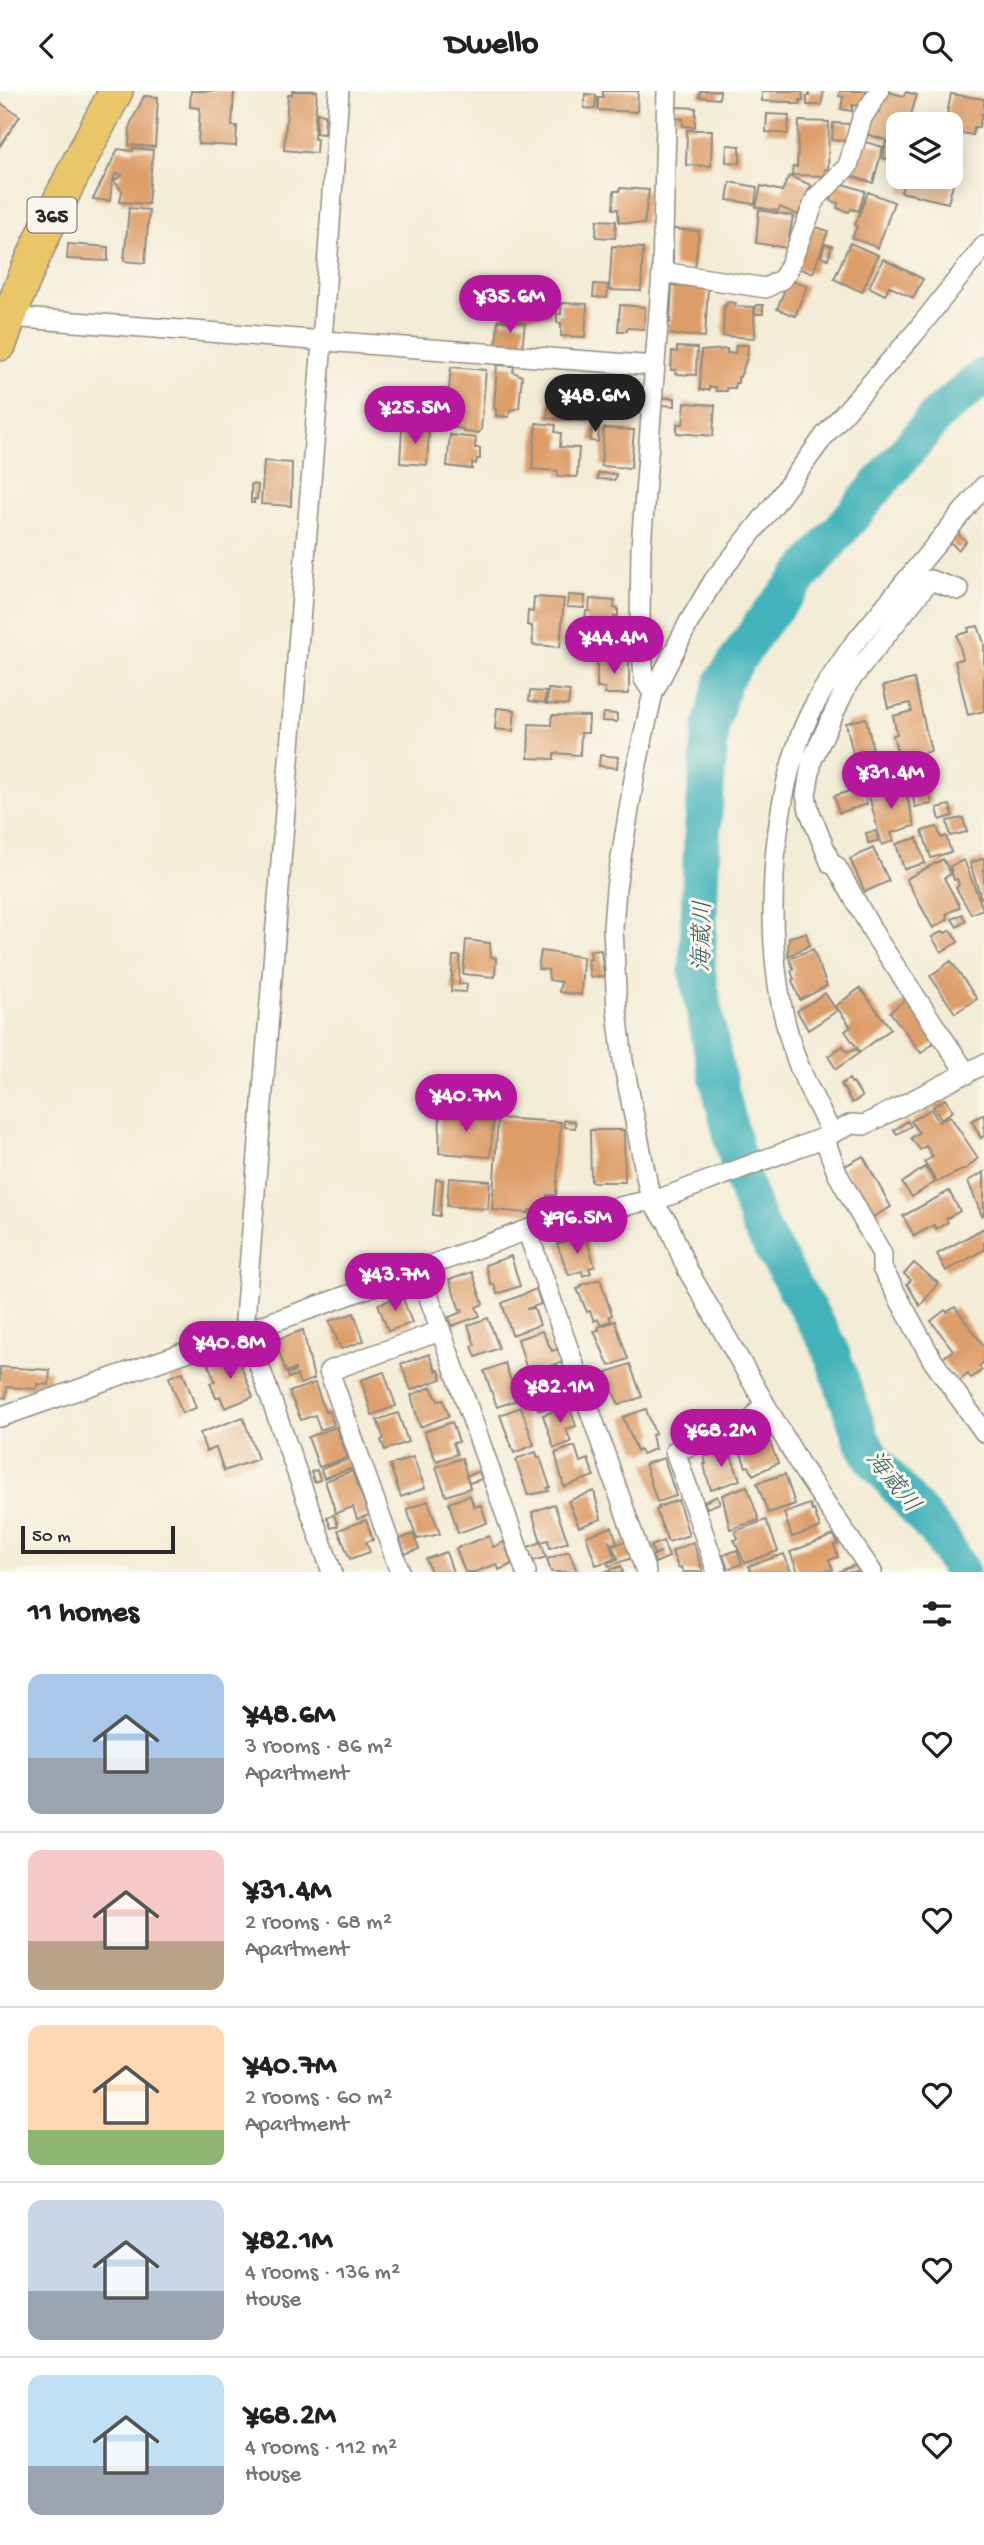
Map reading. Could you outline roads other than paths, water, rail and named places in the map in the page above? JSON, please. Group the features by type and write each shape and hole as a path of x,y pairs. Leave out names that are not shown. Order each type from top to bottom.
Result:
{"highway":[{"name":"365","path":"4,330 54,209 116,91"}],"street":[{"path":"332,1572 245,1319 322,342 339,91"},
{"path":"653,692 644,679 640,621 642,510 662,272 667,91"},
{"path":"662,272 766,288 782,279 816,198 848,166 862,118 879,91"},
{"path":"872,1572 802,1468 687,1269 658,1199 623,1061 617,1011 613,928 616,888 653,692 689,622 714,580 825,435 914,334 984,246"},
{"path":"4,330 322,342 655,366"},
{"path":"984,486 853,645 816,702 800,737 781,806 775,885 774,962 789,1037 837,1173 882,1254 882,1268 933,1361 984,1432"},
{"path":"0,1417 550,1222 658,1199 825,1137 852,1124 864,1125 979,1069 877,939 836,866 831,864 808,810 806,795 812,760 848,683 930,580 959,590"},
{"path":"527,1230 646,1572"},
{"path":"419,1269 526,1572"},
{"path":"400,1572 330,1371 440,1331"},
{"path":"717,1572 675,1451 748,1426 764,1403"}],"waterway":[{"name":"海蔵川","path":"961,1572 942,1539 873,1459 861,1438 829,1346 759,1225 741,1174 715,1067 697,971 702,837 711,727 723,681 762,623 938,414 984,376"}]}
